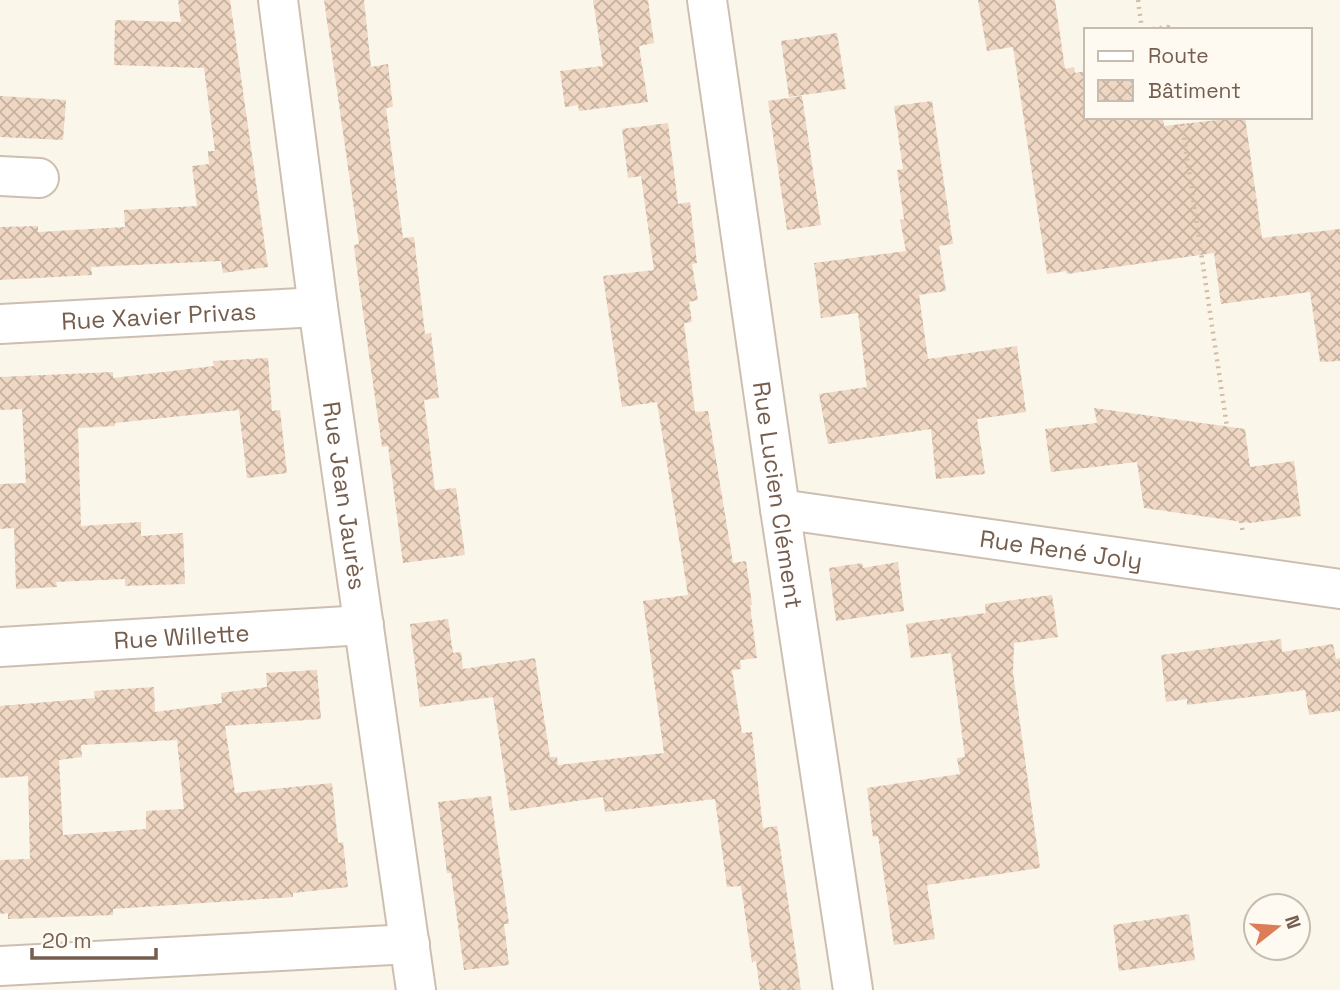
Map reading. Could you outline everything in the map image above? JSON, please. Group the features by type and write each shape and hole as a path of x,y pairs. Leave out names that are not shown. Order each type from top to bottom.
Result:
{"street":[{"name":"Rue Jean Jaurès","path":"278,0 318,307 416,990"},
{"name":"Rue Lucien Clément","path":"707,0 853,990"},
{"path":"0,176 39,178"},
{"name":"Rue Xavier Privas","path":"0,324 318,307"},
{"name":"Rue René Joly","path":"780,509 1340,589"},
{"name":"Rue Willette","path":"0,647 364,625"},
{"path":"0,966 410,943"}],"path":[{"path":"1138,0 1144,28"},
{"path":"1181,119 1227,427"}],"building":[{"path":"178,0 230,0 268,267 223,273 221,261 91,267 92,275 0,280 0,227 38,226 38,232 125,227 124,210 197,206 192,166 209,164 208,151 215,151 204,68 114,65 115,20 181,22"},
{"path":"324,0 364,0 371,67 388,64 393,107 386,108 403,238 414,237 425,334 431,333 439,398 424,400 435,490 456,488 465,555 403,563 388,446 382,447 357,270 354,245 359,244"},
{"path":"593,0 648,0 654,43 639,46 648,102 579,111 578,105 565,107 560,71 603,66"},
{"path":"978,0 1055,0 1065,69 1074,67 1075,73 1084,71 1084,119 1163,119 1164,126 1245,119 1262,238 1340,229 1340,361 1320,362 1310,292 1221,304 1214,253 1067,274 1066,271 1047,274 1013,47 987,51"},
{"path":"837,33 846,89 789,97 781,41"},
{"path":"0,96 66,100 63,140 0,137"},
{"path":"802,96 821,225 787,230 768,101"},
{"path":"932,101 953,244 939,246 946,291 919,295 928,359 1017,346 1026,412 977,419 985,474 936,479 931,429 828,444 819,394 867,387 858,313 821,318 814,263 906,251 900,220 904,219 897,170 903,169 894,106"},
{"path":"668,123 678,204 690,202 697,263 692,264 698,300 689,302 692,322 684,323 695,412 708,411 733,563 746,561 752,605 757,658 740,660 741,669 732,670 742,733 752,732 763,828 777,826 801,990 760,990 756,961 752,962 741,886 727,887 715,799 605,812 603,797 510,811 493,697 420,707 410,624 448,619 453,653 461,652 463,669 535,658 550,757 557,757 558,765 664,753 643,601 688,595 657,402 622,407 603,276 654,270 641,176 628,178 622,129"},
{"path":"268,358 272,411 280,410 287,473 247,478 239,410 115,423 115,426 78,428 81,526 141,522 141,536 183,533 185,584 125,586 125,579 56,582 57,587 16,589 14,528 0,529 0,484 26,483 22,409 0,410 0,377 113,372 113,378 214,366 213,361"},
{"path":"1094,408 1245,429 1250,467 1294,461 1301,516 1250,523 1144,508 1137,462 1051,472 1045,429 1097,423"},
{"path":"898,562 904,611 836,621 829,568 862,563 863,568"},
{"path":"1052,595 1058,637 1014,643 1013,673 1040,868 927,885 935,939 894,945 878,836 873,837 867,788 960,774 957,758 965,757 951,653 911,658 906,624 986,613 985,604"},
{"path":"1281,639 1282,652 1333,644 1336,659 1340,658 1340,711 1309,715 1305,690 1187,705 1187,699 1166,702 1161,655"},
{"path":"317,670 321,719 225,726 235,793 332,783 338,843 343,842 348,887 293,893 293,897 113,909 113,915 8,919 8,913 0,914 0,860 30,859 28,776 0,778 0,706 95,698 94,691 154,687 155,712 222,703 221,693 267,687 266,673","holes":["177,740 184,809 146,811 146,829 63,835 59,760 82,757 81,745"]},
{"path":"491,796 509,924 504,924 509,965 464,970 438,802"},
{"path":"1189,914 1195,960 1119,971 1113,925"}]}
